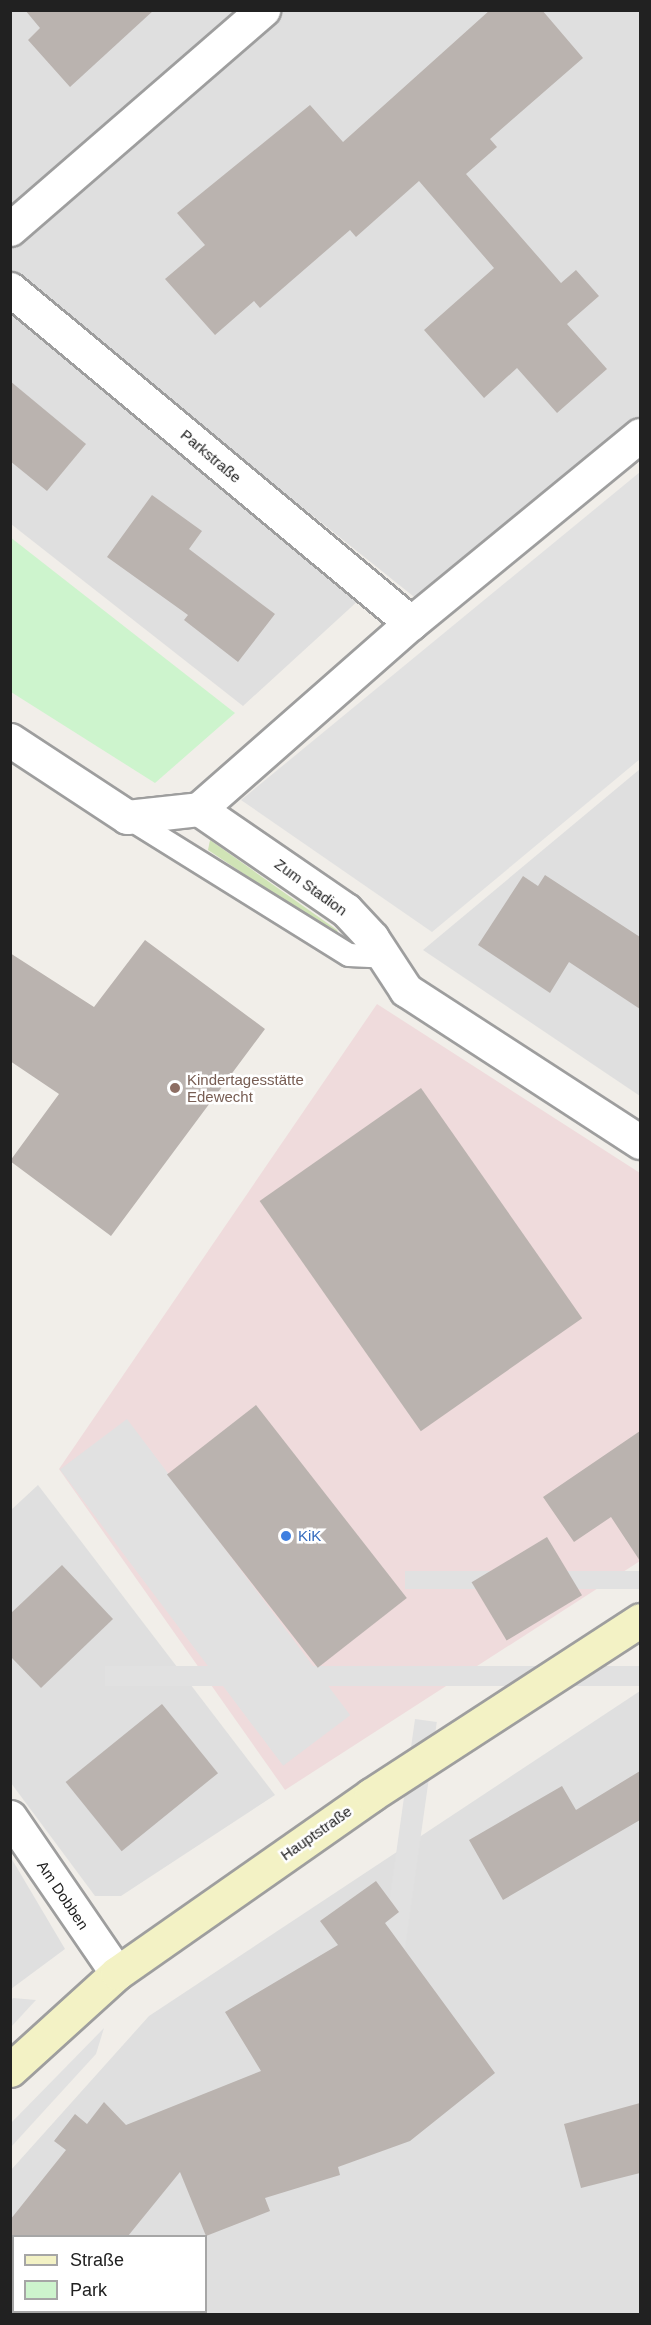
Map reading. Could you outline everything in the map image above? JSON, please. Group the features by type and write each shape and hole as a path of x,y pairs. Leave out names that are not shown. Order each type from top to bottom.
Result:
{"main road":[{"name":"Hauptstraße","path":"10,2070 117,1973 371,1795 640,1620"}],"street":[{"path":"10,229 263,10"},
{"name":"Parkstraße","path":"10,289 411,623"},
{"path":"10,740 127,817 199,809 411,623 640,435"},
{"name":"Zum Stadion","path":"199,809 346,910 385,957 406,990 640,1142"},
{"name":"Am Dobben","path":"10,1817 117,1973"}],"lane":[{"path":"127,817 349,955 385,957"}],"shaded area":[{"path":"10,11 640,11 640,419 418,600 11,274"},
{"path":"10,307 360,599 243,706 11,524"},
{"path":"640,472 640,759 432,932 241,800"},
{"path":"640,769 640,1096 423,950"},
{"path":"377,1004 640,1173 640,1561 285,1790 59,1469"},
{"path":"127,1419 350,1715 283,1766 60,1470"},
{"path":"38,1485 275,1795 121,1896 95,1896 11,1783 11,1510"},
{"path":"405,1571 640,1571 640,1589 405,1589"},
{"path":"105,1666 640,1666 640,1686 105,1686"},
{"path":"640,1691 640,2314 11,2314 11,2170 149,2016"},
{"path":"415,1719 437,1722 398,2001 376,1998"},
{"path":"10,1856 65,1949 11,1989 10,1989"},
{"path":"13,1998 36,2000 11,2027 11,2001"},
{"path":"104,2028 96,2054 11,2147 11,2123"}],"green space":[{"path":"10,537 235,713 155,783 11,692"},
{"path":"210,840 337,930 341,939 208,850"}],"building":[{"path":"25,10 154,10 70,87 28,40 40,28"},
{"path":"490,10 542,10 583,58 490,139 497,147 466,174 561,283 576,270 599,296 567,324 607,369 557,413 517,368 484,398 424,330 494,268 419,181 356,237 350,230 260,308 254,301 215,335 165,279 205,245 177,213 310,105 343,142"},
{"path":"10,381 86,444 47,491 10,461"},
{"path":"152,495 202,531 189,549 275,614 238,662 184,620 188,615 107,557"},
{"path":"545,875 640,937 640,1009 569,962 550,993 478,945 523,876 538,886"},
{"name":"Kindertagesstätte Edewecht","path":"145,940 265,1029 111,1236 10,1161 59,1094 10,1061 10,953 94,1007"},
{"path":"421,1088 582,1318 421,1431 260,1201"},
{"name":"KiK","path":"256,1405 407,1598 318,1668 167,1475"},
{"path":"640,1431 640,1561 611,1517 574,1542 543,1497"},
{"path":"547,1537 582,1595 507,1641 472,1582"},
{"path":"62,1565 113,1619 41,1688 10,1656 10,1614"},
{"path":"162,1704 218,1773 122,1851 66,1782"},
{"path":"640,1771 640,1820 503,1900 469,1840 562,1786 576,1810"},
{"path":"376,1881 399,1912 385,1923 495,2073 410,2141 338,2167 340,2175 265,2198 270,2211 207,2236 180,2172 129,2235 10,2236 10,2220 66,2150 54,2141 75,2114 87,2124 104,2102 126,2125 261,2071 225,2012 338,1945 320,1921"},
{"path":"640,2103 640,2173 581,2188 564,2124"}],"place":[{"name":"Kindertagesstätte Edewecht","path":"175,1088"},
{"name":"KiK","path":"286,1536"}]}
